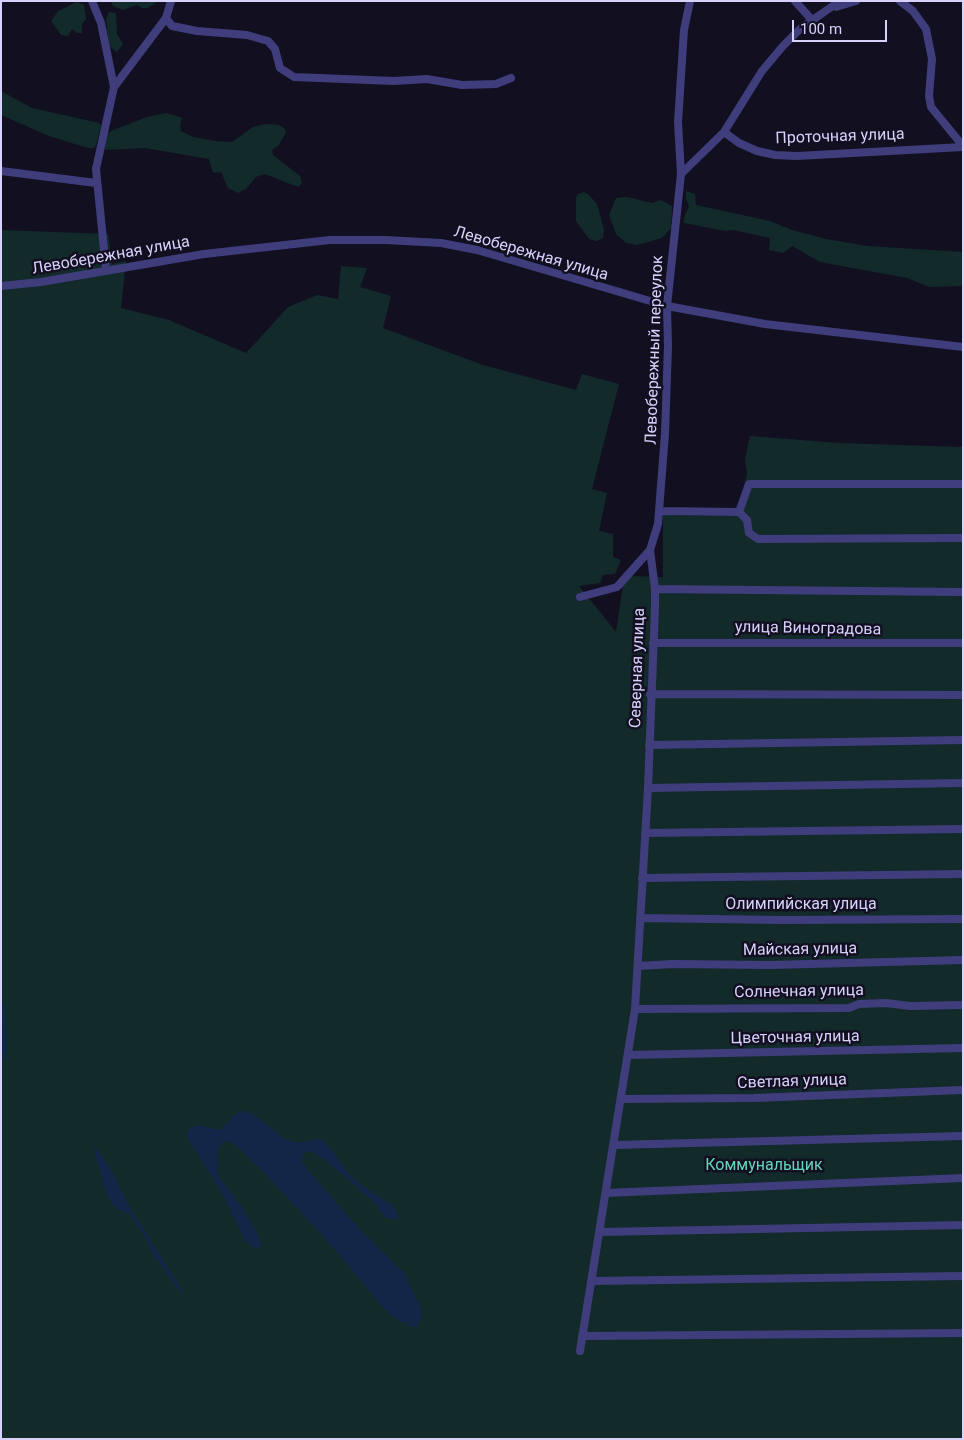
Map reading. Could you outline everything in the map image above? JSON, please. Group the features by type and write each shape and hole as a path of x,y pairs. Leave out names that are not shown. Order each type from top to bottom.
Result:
{"street":[{"path":"92,1 101,23 114,87"},
{"path":"106,270 96,183 98,152 114,87 166,18 170,1"},
{"name":"Левобережный переулок","path":"650,550 654,541 660,511 668,355 667,306 681,174 678,122 684,30 690,1"},
{"path":"795,1 812,20"},
{"path":"681,174 724,132 762,72 783,46 812,20 840,1"},
{"path":"829,9 856,1"},
{"path":"900,1 914,11 926,29 932,59 929,96 931,107 963,147"},
{"path":"166,18 172,26 197,31 247,34 268,41 275,49 280,68 294,77 384,81 427,79 462,85 496,84 511,78"},
{"name":"Проточная улица","path":"724,132 739,143 757,151 797,156 963,147"},
{"path":"1,171 96,183"},
{"name":"Левобережная улица","path":"1,286 204,254 330,240 423,242 477,250 667,306 765,324 963,347"},
{"path":"739,512 749,484 963,484"},
{"path":"660,511 739,512 747,520 749,533 758,539 963,538"},
{"path":"580,597 617,587 650,550"},
{"name":"Северная улица","path":"580,1351 636,1009 650,745 650,694 655,588 650,550"},
{"path":"655,588 963,592"},
{"name":"улица Виноградова","path":"653,643 963,643"},
{"path":"650,694 963,695"},
{"path":"650,745 963,740"},
{"path":"648,788 963,783"},
{"path":"645,833 963,829"},
{"path":"642,878 963,874"},
{"name":"Олимпийская улица","path":"640,918 782,920 963,919"},
{"name":"Майская улица","path":"638,966 963,960"},
{"name":"Солнечная улица","path":"636,1009 849,1008 859,1004 886,1003 910,1006 963,1005"},
{"name":"Цветочная улица","path":"628,1055 963,1048"},
{"name":"Светлая улица","path":"621,1099 754,1098 963,1090"},
{"path":"614,1145 963,1136"},
{"path":"606,1193 963,1178"},
{"path":"599,1232 963,1225"},
{"path":"591,1280 963,1276"},
{"path":"582,1336 963,1333"}],"green space":[{"path":"111,1 158,1 148,8 142,8 137,5 123,10 113,6"},
{"path":"77,2 84,5 86,19 82,24 82,33 77,33 72,29 68,36 61,35 51,21 58,11"},
{"path":"109,12 116,13 117,34 123,44 117,52 109,46 106,19"},
{"path":"1,91 32,108 99,123 101,126 96,145 94,148 88,148 49,136 1,115"},
{"path":"167,113 182,118 181,131 193,137 215,141 232,142 253,127 265,124 279,125 284,128 286,133 278,146 272,150 273,155 300,176 302,183 298,187 265,174 256,177 246,189 238,193 228,188 221,172 213,173 209,159 145,148 105,150 106,134 147,117"},
{"path":"686,191 695,194 696,205 770,221 792,230 826,239 868,246 963,252 963,286 929,287 907,278 820,262 792,246 783,253 769,250 770,238 734,230 725,231 684,223 689,206 686,199"},
{"path":"584,192 597,204 604,230 603,238 596,241 589,239 576,221 576,198 578,194"},
{"path":"627,197 652,203 661,200 672,206 671,228 662,238 637,245 626,243 616,234 609,215 616,198"},
{"name":"Коммунальщик","path":"1,230 108,234 112,264 126,261 121,308 169,320 246,353 288,307 317,295 338,299 341,266 367,268 360,287 391,296 383,328 483,365 576,390 582,374 619,384 592,489 607,493 599,531 613,534 613,557 621,560 615,574 603,575 600,583 579,586 616,632 623,585 631,576 663,577 663,515 735,516 747,475 745,459 750,436 839,443 963,447 963,1439 1,1439"}],"water":[{"path":"1,999 5,1010 7,1058 4,1058 1,1045"},
{"path":"241,1111 252,1113 285,1139 298,1143 320,1138 330,1148 347,1172 361,1185 391,1204 397,1212 398,1220 386,1218 371,1199 326,1161 313,1152 304,1152 301,1160 307,1169 365,1235 404,1273 420,1306 422,1318 417,1327 409,1326 389,1314 323,1236 263,1172 232,1142 224,1141 217,1150 218,1176 242,1207 256,1231 262,1246 256,1249 245,1241 224,1197 187,1137 189,1128 197,1125 221,1130 233,1116"},
{"path":"95,1147 112,1171 131,1210 182,1289 184,1297 155,1257 142,1232 129,1214 119,1210 111,1203 94,1151"}]}
